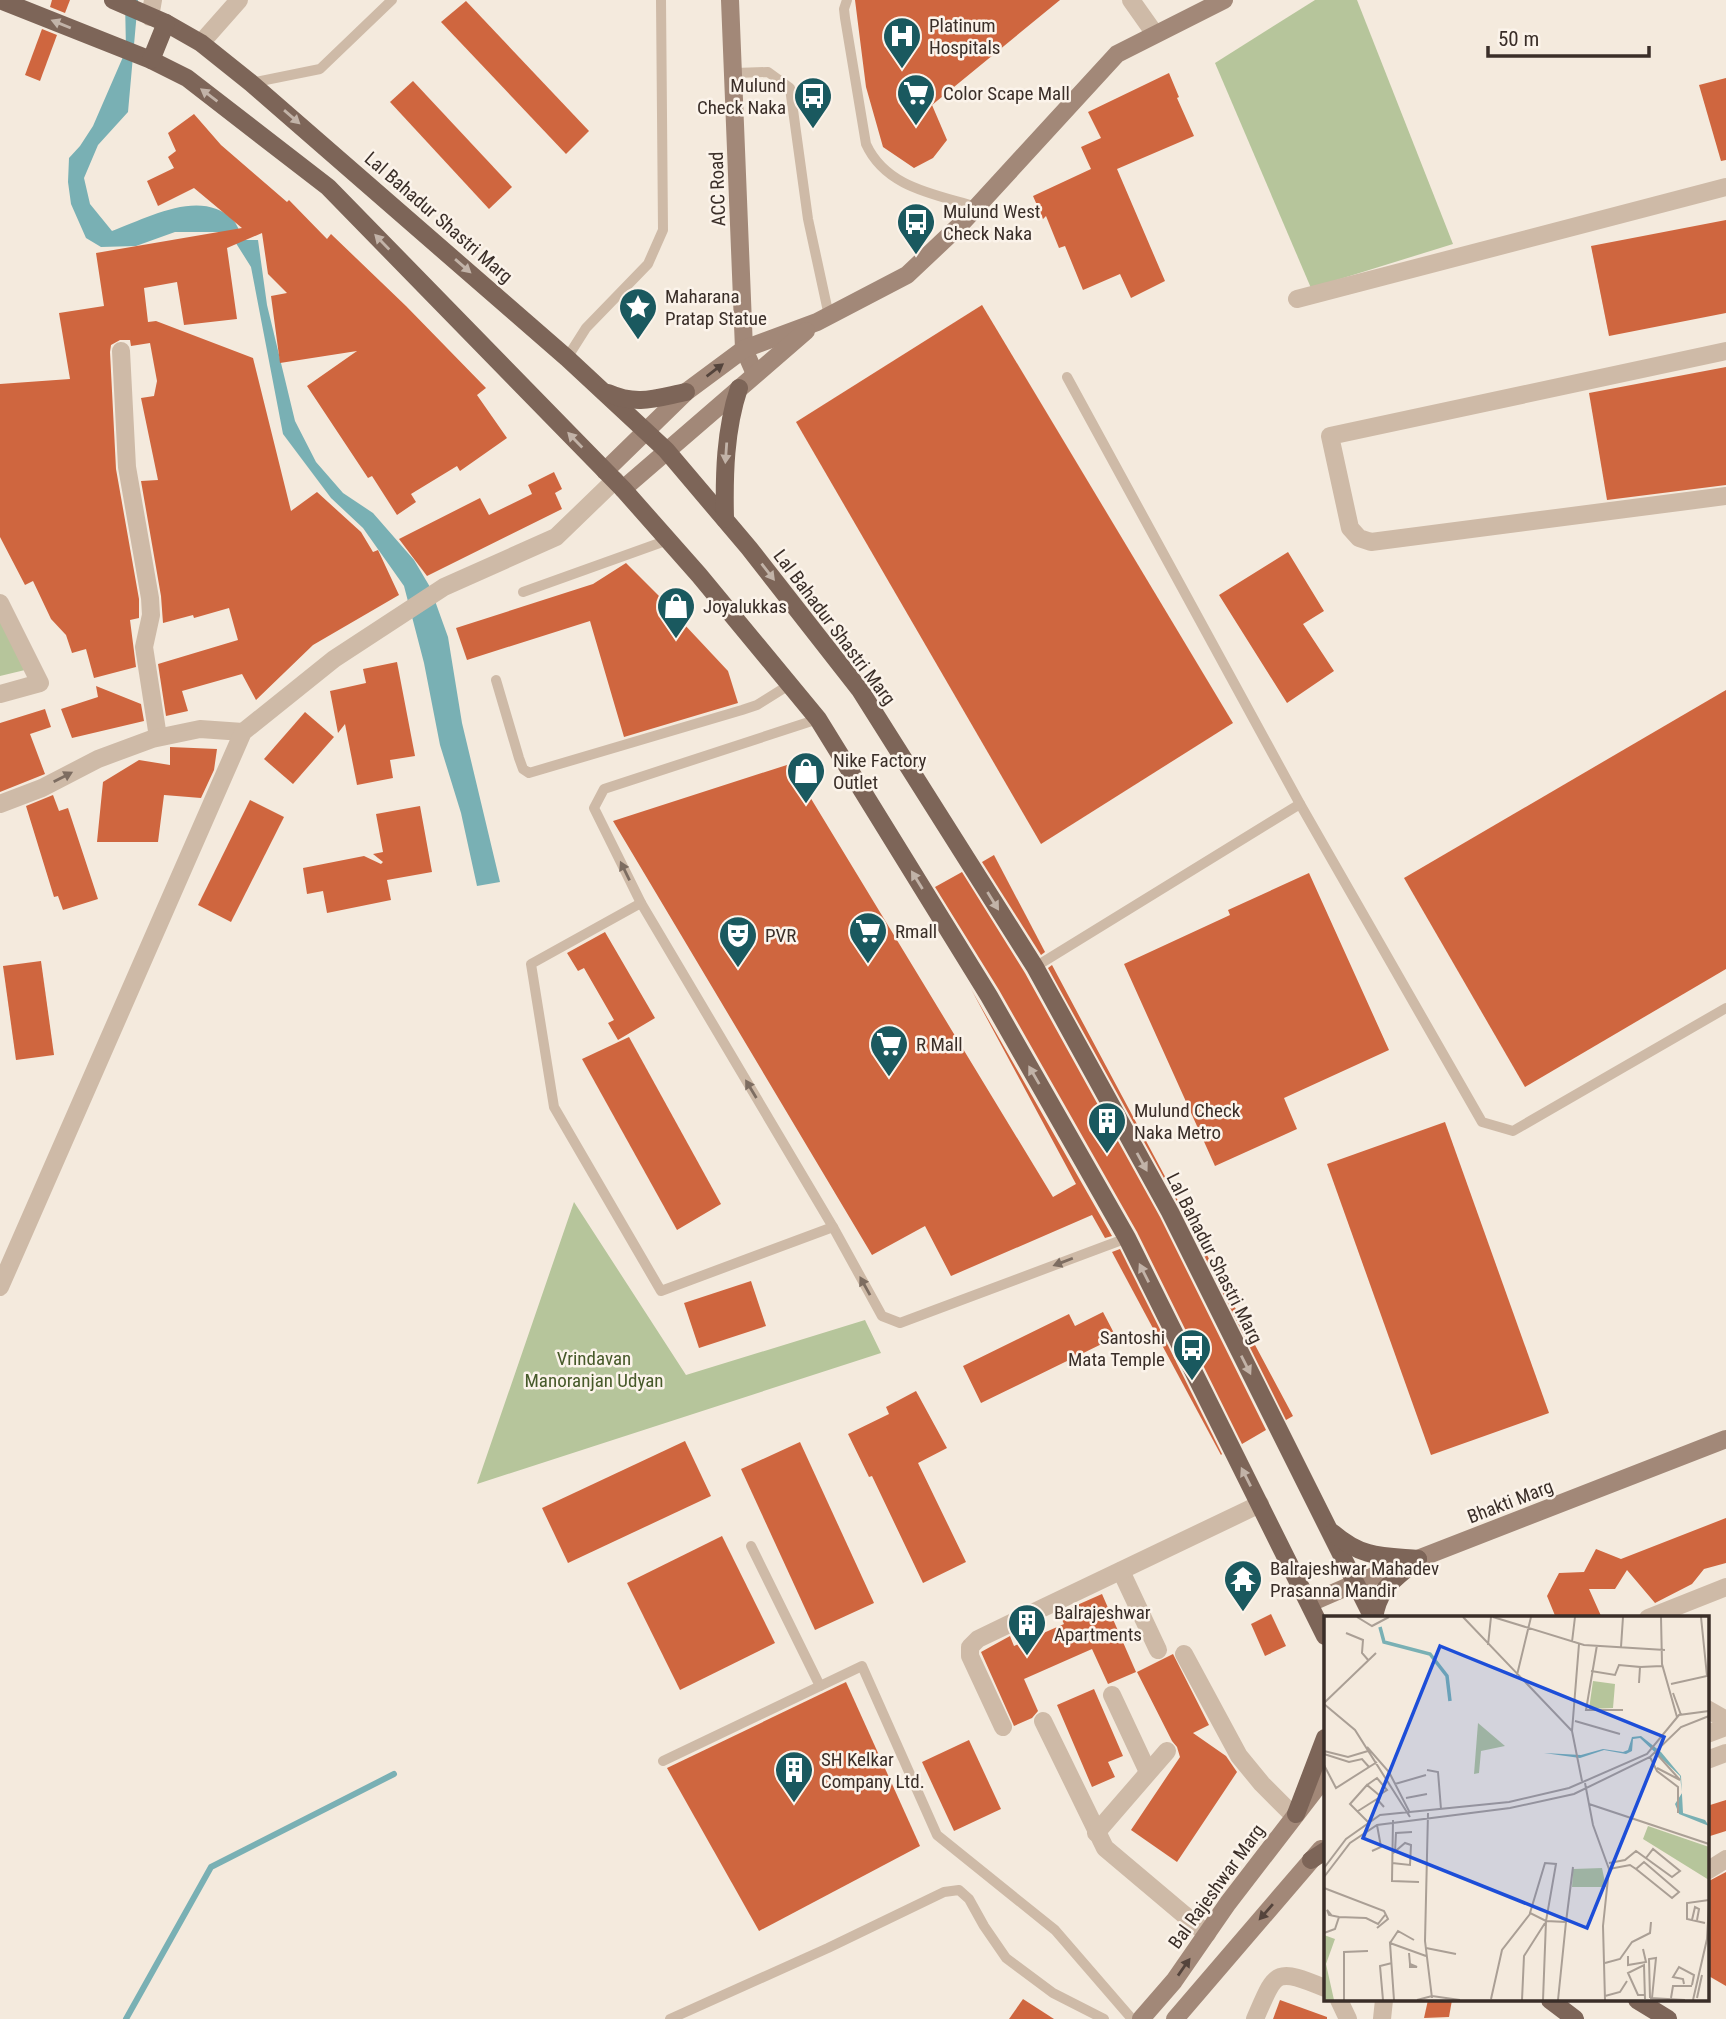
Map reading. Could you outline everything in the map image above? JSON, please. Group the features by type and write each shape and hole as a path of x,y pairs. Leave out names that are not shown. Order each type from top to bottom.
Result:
{"main road":[{"path":"0,0 148,59 187,78 333,192 614,480 668,540 818,719 989,996 1127,1238 1324,1634"},
{"name":"Lal Bahadur Shastri Marg","path":"113,0 156,13 201,43 251,83 567,358 645,430 666,450 725,519 860,690 1035,967 1170,1212 1372,1616"},
{"path":"148,59 156,13"},
{"path":"333,192 353,170"},
{"path":"725,519 728,431 739,388"},
{"path":"601,390 625,400 649,400 686,392"},
{"path":"1328,1528 1345,1543 1366,1554 1418,1559"},
{"path":"1373,1616 1382,1591 1418,1559"},
{"path":"1295,1815 1324,1741"},
{"path":"1553,2002 1575,2019"},
{"path":"1640,2002 1668,2019"}],"street":[{"path":"201,43 239,0"},
{"name":"ACC Road","path":"730,0 744,349 755,374"},
{"path":"1131,0 1155,34"},
{"path":"0,1287 243,732 334,659 444,586 556,537 614,480 645,430 686,392 744,349 823,319 907,275 977,207 1117,54 1155,34 1195,6 1224,0"},
{"path":"1297,299 1726,187"},
{"path":"614,480 666,450 823,319"},
{"path":"121,351 127,467 151,615 144,647 145,661 158,737"},
{"path":"1726,351 1330,436 1350,528 1359,538 1371,542 1726,496"},
{"path":"0,603 40,683 0,694"},
{"path":"0,804 42,788 98,759 158,737 200,729 243,732"},
{"name":"Bhakti Marg","path":"1310,1603 1726,1439"},
{"path":"1003,1727 970,1656 970,1647 978,1639 1260,1504"},
{"path":"1121,1570 1158,1650"},
{"path":"1653,1616 1726,1587"},
{"path":"1184,1654 1240,1756 1262,1784 1295,1815"},
{"path":"1112,1695 1148,1772"},
{"path":"1708,1710 1726,1720"},
{"path":"1043,1721 1105,1848 1207,1934"},
{"path":"1708,1734 1726,1727"},
{"path":"1096,1833 1167,1751"},
{"path":"1708,1760 1726,1753"},
{"name":"Bal Rajeshwar Marg","path":"1140,2019 1174,1981 1324,1778"},
{"path":"1175,2019 1318,1856"},
{"path":"1708,1870 1726,1859"},
{"path":"1255,2019 1271,1983 1277,1977 1284,1974 1296,1976 1324,1988"},
{"path":"1340,2002 1348,2019"}],"lane":[{"path":"251,83 320,69 392,0"},
{"path":"567,358 586,328 649,264 663,230 661,0"},
{"path":"846,0 845,18 866,144 870,154 902,184 977,207"},
{"path":"735,73 768,72 790,88 823,319"},
{"path":"1066,377 1300,804 1482,1122 1513,1131 1726,1008"},
{"path":"523,592 668,540"},
{"path":"496,680 519,758 523,769 529,773 757,705 789,685"},
{"path":"818,719 604,789 594,808 641,904 833,1227 881,1316 900,1323 1127,1238"},
{"path":"1035,967 1300,804"},
{"path":"641,904 531,964 554,1107 661,1291 833,1227"},
{"path":"751,1546 820,1686"},
{"path":"663,1761 862,1666 937,1835 1055,1930 1132,2019"},
{"path":"670,2019 944,1892 960,1890 970,1899 984,1926 1006,1958 1053,1993 1104,2019"}],"green space":[{"path":"1315,0 1357,0 1453,244 1311,288 1215,63"},
{"path":"0,618 25,670 0,676"},
{"name":"Vrindavan Manoranjan Udyan","path":"574,1202 686,1375 865,1320 881,1353 477,1484"}],"water":[{"path":"125,0 138,0 128,112 98,145 84,178 90,204 112,231 174,208 206,206 221,211 234,221 244,240 258,240 267,305 295,421 316,462 343,493 373,513 414,560 430,587 448,637 462,723 500,882 477,886 461,813 440,745 424,663 404,586 363,528 331,498 283,434 251,267 234,240 219,232 175,232 136,246 101,247 86,238 71,204 69,158 93,126 126,50"}],"building":[{"path":"52,0 70,0 65,13 50,7"},
{"path":"855,0 1060,0 932,105 947,140 933,158 914,168 883,147 866,87"},
{"path":"466,1 589,131 566,154 441,22"},
{"path":"42,29 57,35 40,81 25,75"},
{"path":"1169,73 1194,136 1117,169 1165,281 1131,298 1120,274 1083,290 1065,246 1059,248 1046,216 1043,219 1033,196 1091,169 1081,147 1101,138 1088,112"},
{"path":"1726,78 1726,160 1721,161 1699,85"},
{"path":"413,81 512,187 489,209 390,102"},
{"path":"194,114 221,145 287,202 289,200 327,239 331,234 486,388 477,395 507,438 460,471 457,466 411,494 416,502 397,515 372,476 368,478 307,386 357,351 280,363 271,296 287,293 268,274 262,233 227,248 237,319 184,325 177,282 144,288 148,322 156,321 253,358 291,511 317,492 361,532 373,552 378,550 399,595 313,645 256,700 242,674 182,691 188,711 166,716 158,664 238,640 229,608 163,623 161,596 141,481 158,480 141,398 154,396 157,381 150,343 131,346 130,340 120,340 111,345 110,352 116,469 139,599 139,618 130,620 136,667 94,678 86,649 72,653 66,635 51,619 33,581 25,585 0,537 0,384 70,379 59,313 104,306 96,253 242,228 194,188 158,206 147,181 174,168 168,157 176,151 168,133"},
{"path":"1726,220 1726,313 1609,336 1591,246"},
{"path":"982,305 1233,723 1041,844 796,422"},
{"path":"1726,367 1726,485 1607,500 1589,393"},
{"path":"554,472 562,489 555,493 562,509 427,576 399,539 480,498 489,515 532,494 528,485"},
{"path":"1288,552 1324,611 1303,624 1334,671 1287,703 1219,595"},
{"path":"626,563 685,622 683,623 728,671 738,703 624,737 590,621 467,660 456,628 593,584"},
{"path":"397,662 415,756 390,760 393,778 357,785 345,724 338,733 330,691 366,683 363,669"},
{"path":"96,686 141,704 144,721 72,738 61,709 98,697"},
{"path":"1726,690 1726,969 1525,1087 1404,878"},
{"path":"45,709 51,727 30,734 45,774 0,792 0,723"},
{"path":"305,712 334,737 293,784 264,759"},
{"path":"170,747 217,749 214,770 201,798 164,795 158,842 97,842 103,782 139,760 170,765"},
{"name":"R Mall","path":"790,764 1053,1197 1076,1184 971,989 1112,1236 1105,1238 1092,1215 951,1276 925,1226 872,1255 613,821"},
{"path":"53,795 59,811 68,808 98,899 63,910 58,896 54,897 26,806"},
{"path":"250,800 284,817 231,922 198,905"},
{"path":"420,806 432,872 387,880 391,900 327,913 323,891 307,894 303,868 364,856 381,864 383,862 373,854 383,852 376,814"},
{"path":"994,855 1045,952 1041,955 982,862"},
{"path":"962,872 1025,973 1160,1217 1266,1430 1242,1444 1137,1232 999,990 935,887"},
{"path":"1309,873 1389,1050 1284,1098 1297,1129 1215,1166 1124,964 1230,915 1228,910"},
{"path":"605,932 655,1018 618,1040 608,1023 614,1020 584,968 578,971 567,953"},
{"path":"41,961 54,1055 16,1060 3,966"},
{"path":"1052,965 1293,1416 1286,1420 1180,1207 1048,968"},
{"path":"629,1037 721,1204 677,1230 582,1059"},
{"path":"1445,1122 1549,1413 1431,1455 1327,1164"},
{"path":"1120,1249 1222,1454 1221,1455 1112,1252"},
{"path":"751,1281 766,1326 699,1348 684,1303"},
{"path":"1103,1312 1116,1337 981,1403 963,1366 1069,1314 1075,1326"},
{"path":"916,1391 947,1448 918,1463 966,1562 923,1583 872,1476 869,1477 848,1434 889,1414 886,1407"},
{"path":"685,1441 711,1496 568,1563 542,1508"},
{"path":"800,1442 874,1603 815,1630 741,1469"},
{"path":"1726,1518 1726,1563 1704,1569 1692,1584 1655,1603 1627,1570 1615,1589 1589,1589 1601,1616 1555,1616 1547,1596 1559,1573 1584,1572 1596,1549 1621,1559"},
{"path":"722,1536 775,1643 680,1690 627,1583"},
{"name":"Balrajeshwar Apartments","path":"1102,1594 1136,1672 1108,1684 1092,1649 1024,1679 1038,1711 1032,1718 1014,1726 981,1652 1010,1636 1014,1646 1064,1624 1059,1613"},
{"path":"1271,1614 1286,1646 1265,1656 1251,1624"},
{"path":"1173,1654 1209,1725 1193,1733 1226,1756 1237,1772 1177,1862 1131,1830 1180,1757 1137,1672"},
{"name":"SH Kelkar Company Ltd.","path":"846,1682 920,1846 759,1931 667,1768"},
{"path":"1094,1689 1123,1756 1108,1762 1115,1777 1092,1787 1057,1705"},
{"path":"969,1740 1001,1809 954,1831 922,1762"},
{"path":"1726,1800 1726,1831 1708,1837 1708,1806"},
{"path":"1726,1872 1726,1986 1708,1976 1708,1881"},
{"path":"1023,1999 1054,2019 1009,2019"},
{"path":"1280,2000 1327,2017 1327,2019 1273,2019"},
{"path":"1428,2002 1452,2002 1449,2017 1424,2018"}],"waterway":[{"path":"126,2019 211,1867 394,1774"}],"place":[{"name":"Platinum Hospitals","path":"902,70"},
{"name":"Color Scape Mall","path":"916,127"},
{"name":"Mulund Check Naka","path":"813,130"},
{"name":"Mulund West Check Naka","path":"916,256"},
{"name":"Maharana Pratap Statue","path":"638,341"},
{"name":"Joyalukkas","path":"676,640"},
{"name":"Nike Factory Outlet","path":"806,805"},
{"name":"Rmall","path":"868,965"},
{"name":"PVR","path":"738,969"},
{"name":"R Mall","path":"889,1078"},
{"name":"Mulund Check Naka Metro","path":"1107,1155"},
{"name":"Santoshi Mata Temple","path":"1192,1382"},
{"name":"Balrajeshwar Mahadev Prasanna Mandir","path":"1243,1613"},
{"name":"Balrajeshwar Apartments","path":"1027,1657"},
{"name":"SH Kelkar Company Ltd.","path":"794,1804"}]}
